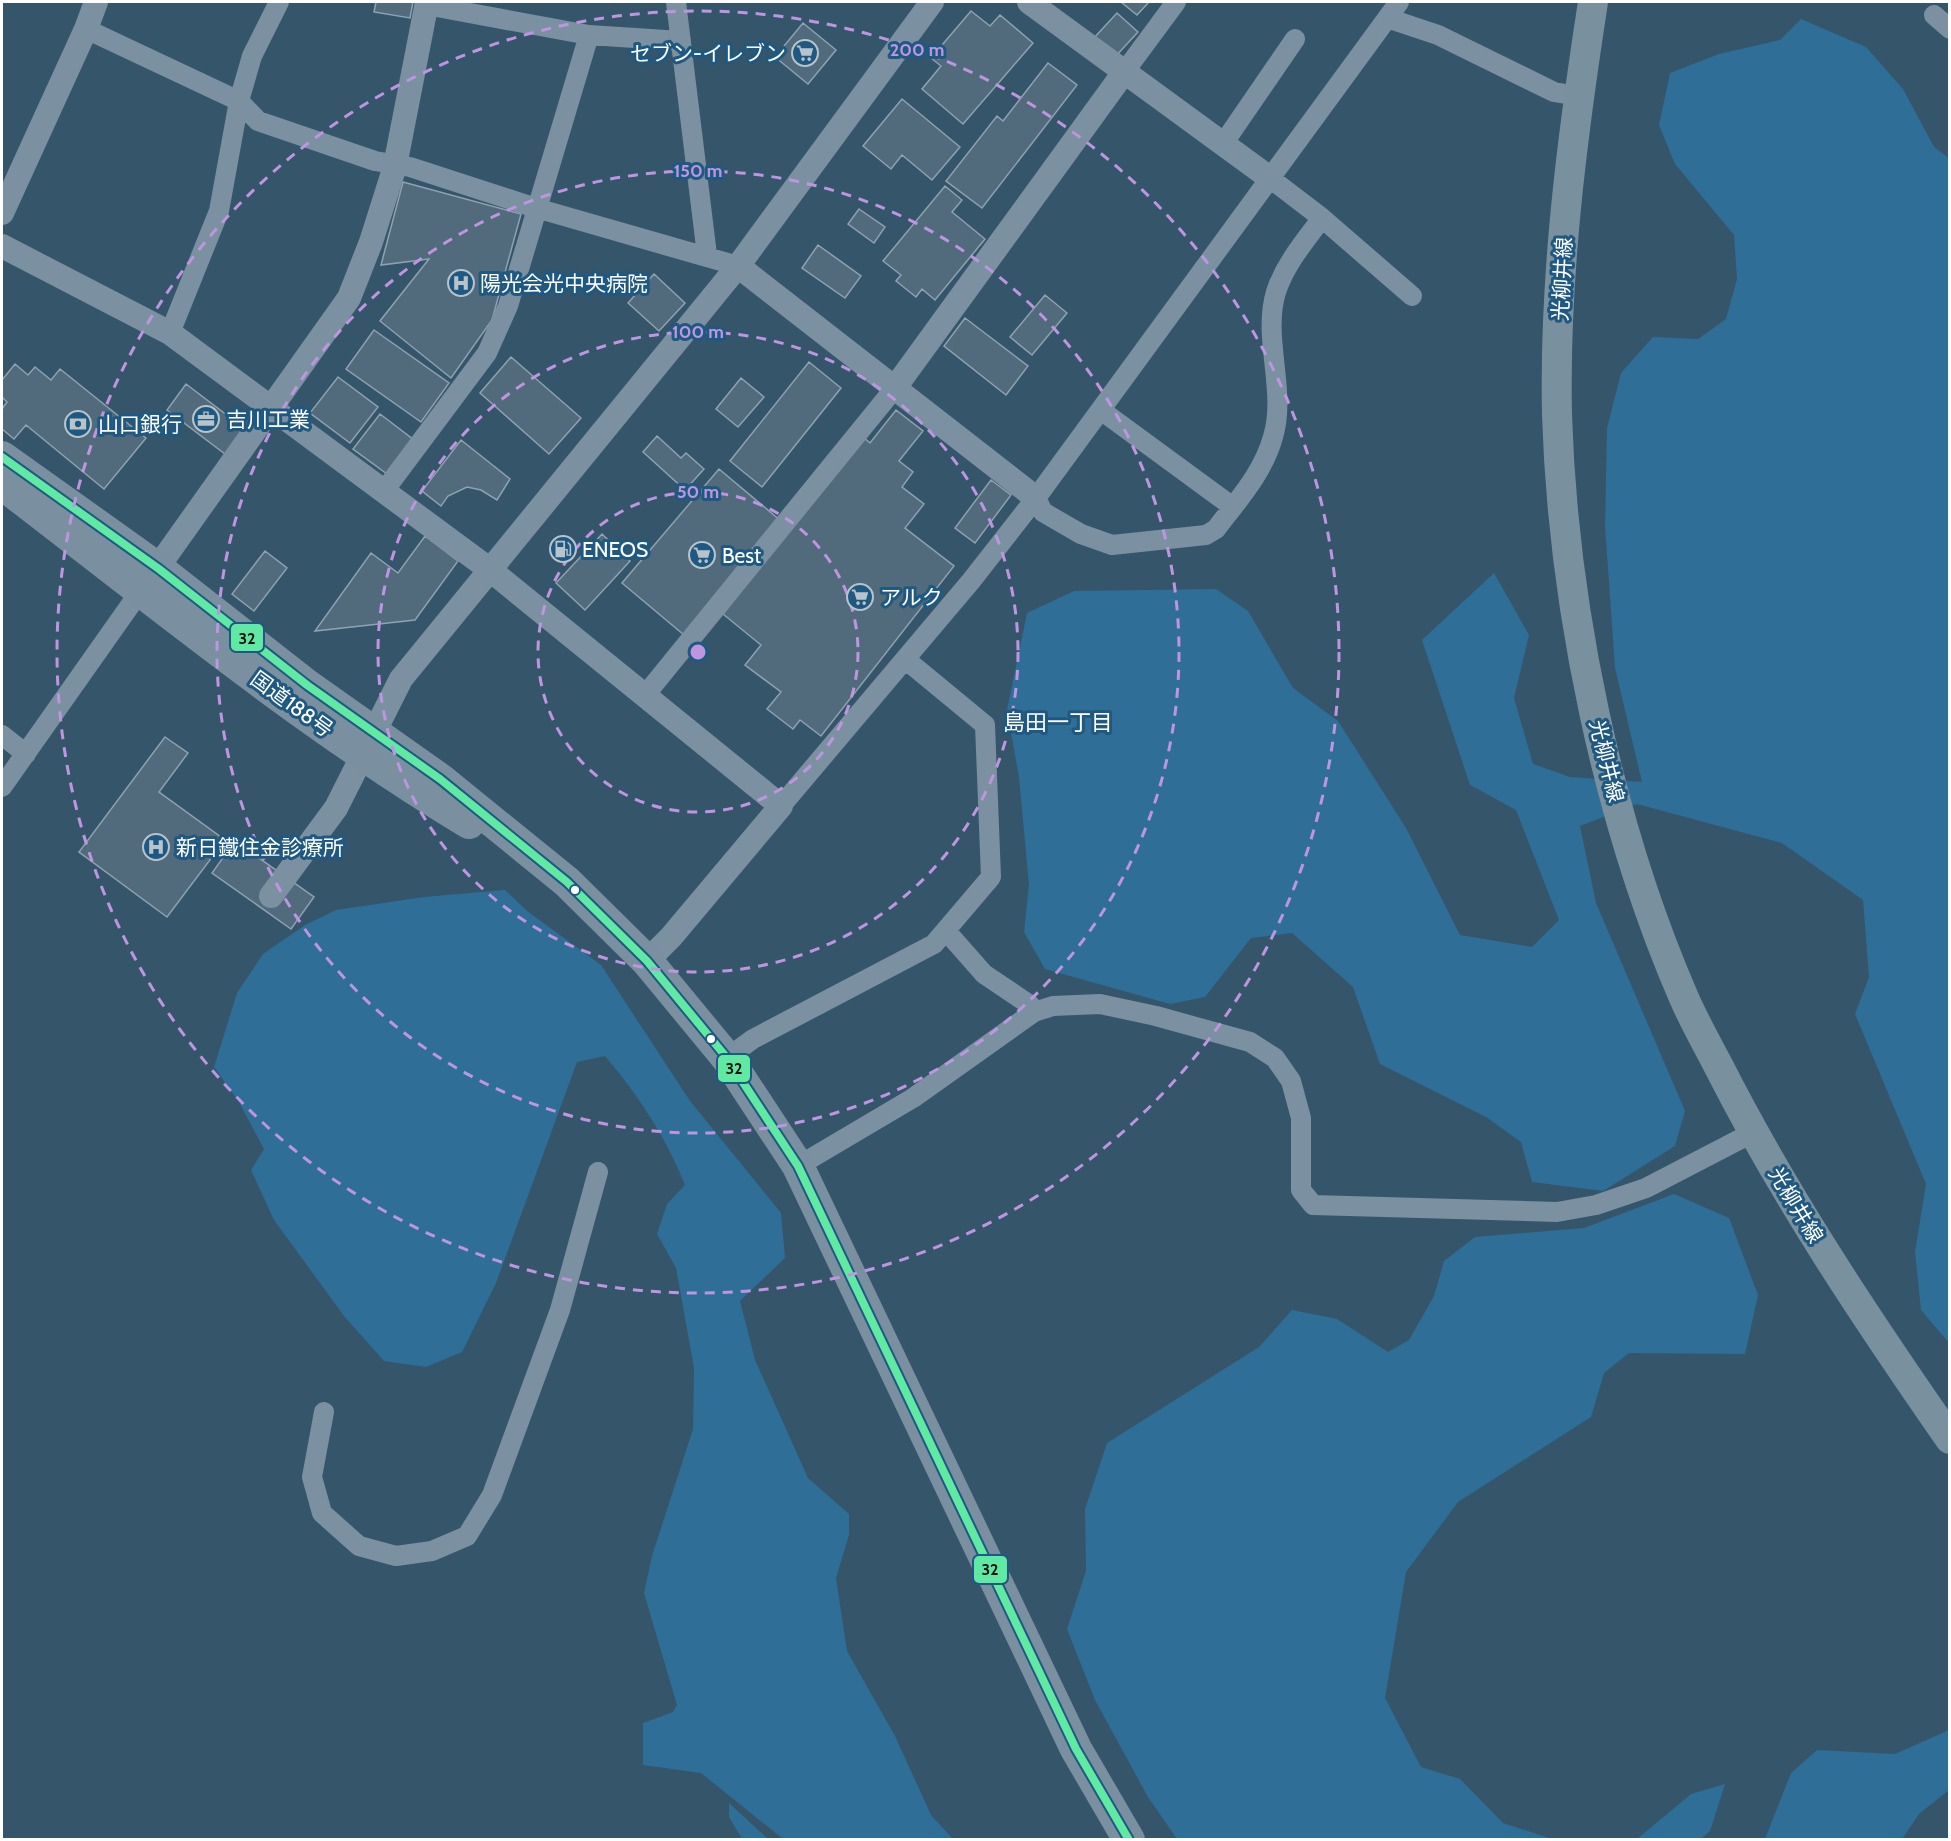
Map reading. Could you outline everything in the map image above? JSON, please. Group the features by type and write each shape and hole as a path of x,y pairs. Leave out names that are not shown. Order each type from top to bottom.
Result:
{"highway":[{"name":"国道188号","path":"2,457 150,580 295,708 368,744 428,798 567,882 647,961 727,1058 798,1166 1076,1749 1129,1839"},
{"name":"国道188号","path":"2,484 150,580"}],"main road":[{"name":"光柳井線","path":"1593,2 1578,96 1562,253 1557,414 1571,573 1593,705 1629,853 1684,999 1752,1133 1856,1303 1950,1439"}],"street":[{"path":"2,213 86,29 96,2"},
{"path":"170,333 219,211 239,101 252,56 279,2"},
{"path":"676,2 707,255"},
{"path":"271,896 336,808 401,679 738,266 932,2"},
{"path":"1029,2 1322,218 1412,296"},
{"path":"646,694 894,389 1176,2"},
{"path":"647,961 671,937 971,581 1102,411 1399,2"},
{"path":"2,787 349,298 371,242 395,166 426,3 589,35 681,41"},
{"path":"1934,15 1950,29"},
{"path":"1387,18 1448,40 1554,92 1578,96"},
{"path":"86,29 239,101 258,121 395,166 410,167 536,208 707,255 738,266 1036,498 1043,512 1081,534 1112,545 1206,535 1216,529 1265,463 1274,434 1277,394 1272,322 1276,292 1291,261 1322,218"},
{"path":"384,491 487,353 508,306 589,35"},
{"path":"1223,144 1295,39"},
{"path":"2,246 170,333 489,569 646,694 781,806"},
{"path":"1102,411 1233,507"},
{"path":"727,1058 753,1039 934,944 947,932 991,877 985,725 905,659"},
{"path":"2,735 26,754"},
{"path":"947,932 984,974 1030,1005 1034,1012"},
{"path":"798,1166 913,1098 1034,1012 1053,1006 1100,1004 1156,1016 1250,1042 1275,1058 1291,1081 1301,1118 1301,1190 1314,1205 1557,1212 1596,1205 1646,1188 1752,1133"},
{"path":"324,1412 312,1477 322,1513 359,1546 396,1556 432,1551 467,1536 492,1495 560,1310 598,1172"}],"shaded area":[{"path":"1801,19 1866,47 1903,89 1934,147 1949,158 1949,1343 1921,1310 1915,1252 1926,1184 1855,1014 1869,977 1863,900 1782,843 1637,804 1580,826 1596,903 1685,1111 1675,1146 1603,1191 1532,1182 1521,1142 1486,1117 1380,1064 1353,987 1292,933 1251,938 1205,997 1170,1004 1045,969 1024,932 1029,885 1019,777 1007,710 1027,613 1074,591 1216,589 1248,611 1293,688 1338,721 1406,828 1460,935 1532,947 1559,920 1516,810 1470,785 1422,640 1494,573 1529,635 1514,698 1533,764 1570,777 1642,782 1615,668 1605,526 1607,428 1621,373 1653,337 1698,339 1726,319 1737,279 1734,235 1675,164 1659,125 1670,73 1719,54 1780,40"},
{"path":"505,890 527,911 601,965 690,1101 781,1213 785,1258 740,1301 755,1360 808,1478 849,1514 849,1535 836,1578 847,1651 895,1736 931,1815 953,1839 783,1839 701,1773 643,1765 643,1723 673,1712 677,1705 644,1593 652,1556 693,1429 694,1368 676,1268 657,1234 667,1204 685,1185 650,1117 605,1056 577,1062 496,1283 462,1352 426,1367 384,1361 344,1316 274,1220 251,1170 264,1149 239,1102 214,1067 237,993 263,954 305,925 336,910 424,897"},
{"path":"1674,1194 1729,1218 1758,1295 1745,1354 1629,1353 1604,1373 1591,1417 1458,1502 1406,1572 1385,1698 1421,1767 1460,1779 1503,1823 1552,1839 1177,1839 1148,1797 1095,1700 1067,1629 1086,1571 1085,1509 1107,1443 1259,1347 1292,1310 1337,1319 1388,1352 1409,1340 1434,1296 1444,1261 1475,1237 1584,1228"},
{"path":"1949,1730 1949,1790 1919,1814 1902,1839 1765,1839 1791,1773 1817,1750 1895,1754"},
{"path":"1725,1784 1710,1831 1701,1839 1637,1839 1691,1794"},
{"path":"729,1803 768,1839 742,1839 729,1817"}],"building":[{"path":"376,2 413,2 410,18 374,12"},
{"path":"1121,2 1149,2 1137,15"},
{"path":"971,11 990,26 1000,15 1033,43 963,124 922,89 941,66 931,58"},
{"path":"1117,13 1138,32 1114,58 1093,39"},
{"path":"803,23 836,50 808,84 775,57"},
{"path":"1048,63 1077,85 982,208 946,181 997,116 1003,121"},
{"path":"902,99 960,147 932,180 902,155 891,169 863,146"},
{"path":"403,182 521,214 492,320 451,378 380,321 429,259 381,265"},
{"path":"945,186 962,200 952,212 985,239 935,300 922,289 916,297 896,281 901,275 883,261"},
{"path":"859,209 885,227 874,243 848,224"},
{"path":"818,245 861,276 845,298 802,268"},
{"path":"654,274 685,303 659,331 628,303"},
{"path":"1045,295 1067,313 1032,355 1010,337"},
{"path":"965,318 1028,366 1006,395 944,346"},
{"path":"374,330 449,383 421,422 346,369"},
{"path":"511,357 581,418 549,454 480,393"},
{"path":"809,362 841,388 762,487 730,461"},
{"path":"15,364 28,375 35,367 51,380 60,369 146,438 104,489 26,425 14,439 2,429 2,409 7,402 2,397 2,380"},
{"path":"338,377 378,407 350,443 310,413"},
{"path":"741,378 764,397 738,427 716,409"},
{"name":"吉川工業","path":"186,384 245,429 225,454 167,410"},
{"path":"896,410 923,431 899,461 913,472 902,487 924,504 905,528 954,566 821,736 800,720 793,729 767,709 781,692 745,665 761,645 723,614 863,437 870,443"},
{"path":"380,414 414,440 387,474 353,449"},
{"path":"657,436 681,458 686,453 704,469 685,490 643,452"},
{"path":"461,440 510,479 497,500 481,490 467,487 448,496 441,506 422,491"},
{"path":"719,469 781,521 684,635 622,583"},
{"path":"991,480 1011,495 975,543 955,528"},
{"path":"602,534 630,561 585,610 556,583"},
{"path":"425,536 458,561 415,620 315,631 371,553 398,573"},
{"path":"265,551 287,568 254,611 232,594"},
{"path":"165,737 188,753 159,792 225,840 167,917 79,852"},
{"path":"235,841 314,897 291,929 212,873"}],"transit line":[{"name":"32","path":"2,457 159,569 307,685 440,779 567,882 647,961 727,1058 798,1166 1076,1749 1129,1840"}],"place":[{"name":"セブン-イレブン","path":"805,53"},
{"name":"陽光会光中央病院","path":"461,283"},
{"name":"吉川工業","path":"206,419"},
{"name":"山口銀行","path":"78,424"},
{"name":"ENEOS","path":"563,549"},
{"name":"Best","path":"702,555"},
{"name":"アルク","path":"860,597"},
{"name":"新日鐵住金診療所","path":"156,847"}],"district":[{"name":"島田一丁目","path":"1058,722"}]}
